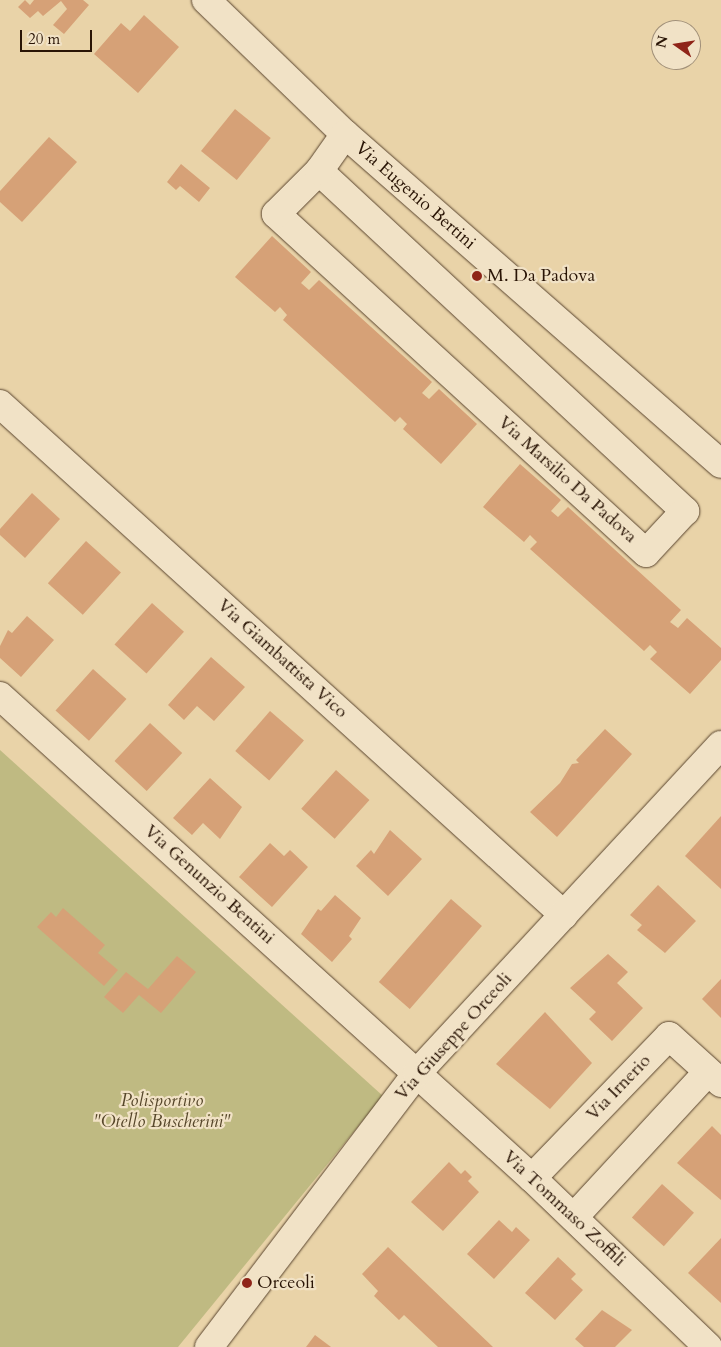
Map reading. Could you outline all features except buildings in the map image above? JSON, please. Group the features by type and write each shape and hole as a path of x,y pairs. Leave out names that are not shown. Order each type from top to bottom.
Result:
{"street":[{"name":"Via Eugenio Bertini","path":"206,0 345,134 721,464"},
{"name":"Via Marsilio Da Padova","path":"319,172 685,511 646,553 276,214 319,172 345,134"},
{"name":"Via Giambattista Vico","path":"0,404 564,914"},
{"name":"Via Genunzio Bentini","path":"0,696 417,1074"},
{"name":"Via Giuseppe Orceoli","path":"209,1347 417,1074 721,745"},
{"name":"Via Irnerio","path":"532,1178 669,1036 715,1077 574,1217"},
{"name":"Via Tommaso Zoffili","path":"417,1074 574,1217 708,1347"}],"green space":[{"name":"Polisportivo \"Otello Buscherini\"","path":"0,750 383,1096 178,1347 0,1347"}],"place":[{"name":"M. Da Padova","path":"477,276"},
{"name":"Orceoli","path":"247,1283"}]}
